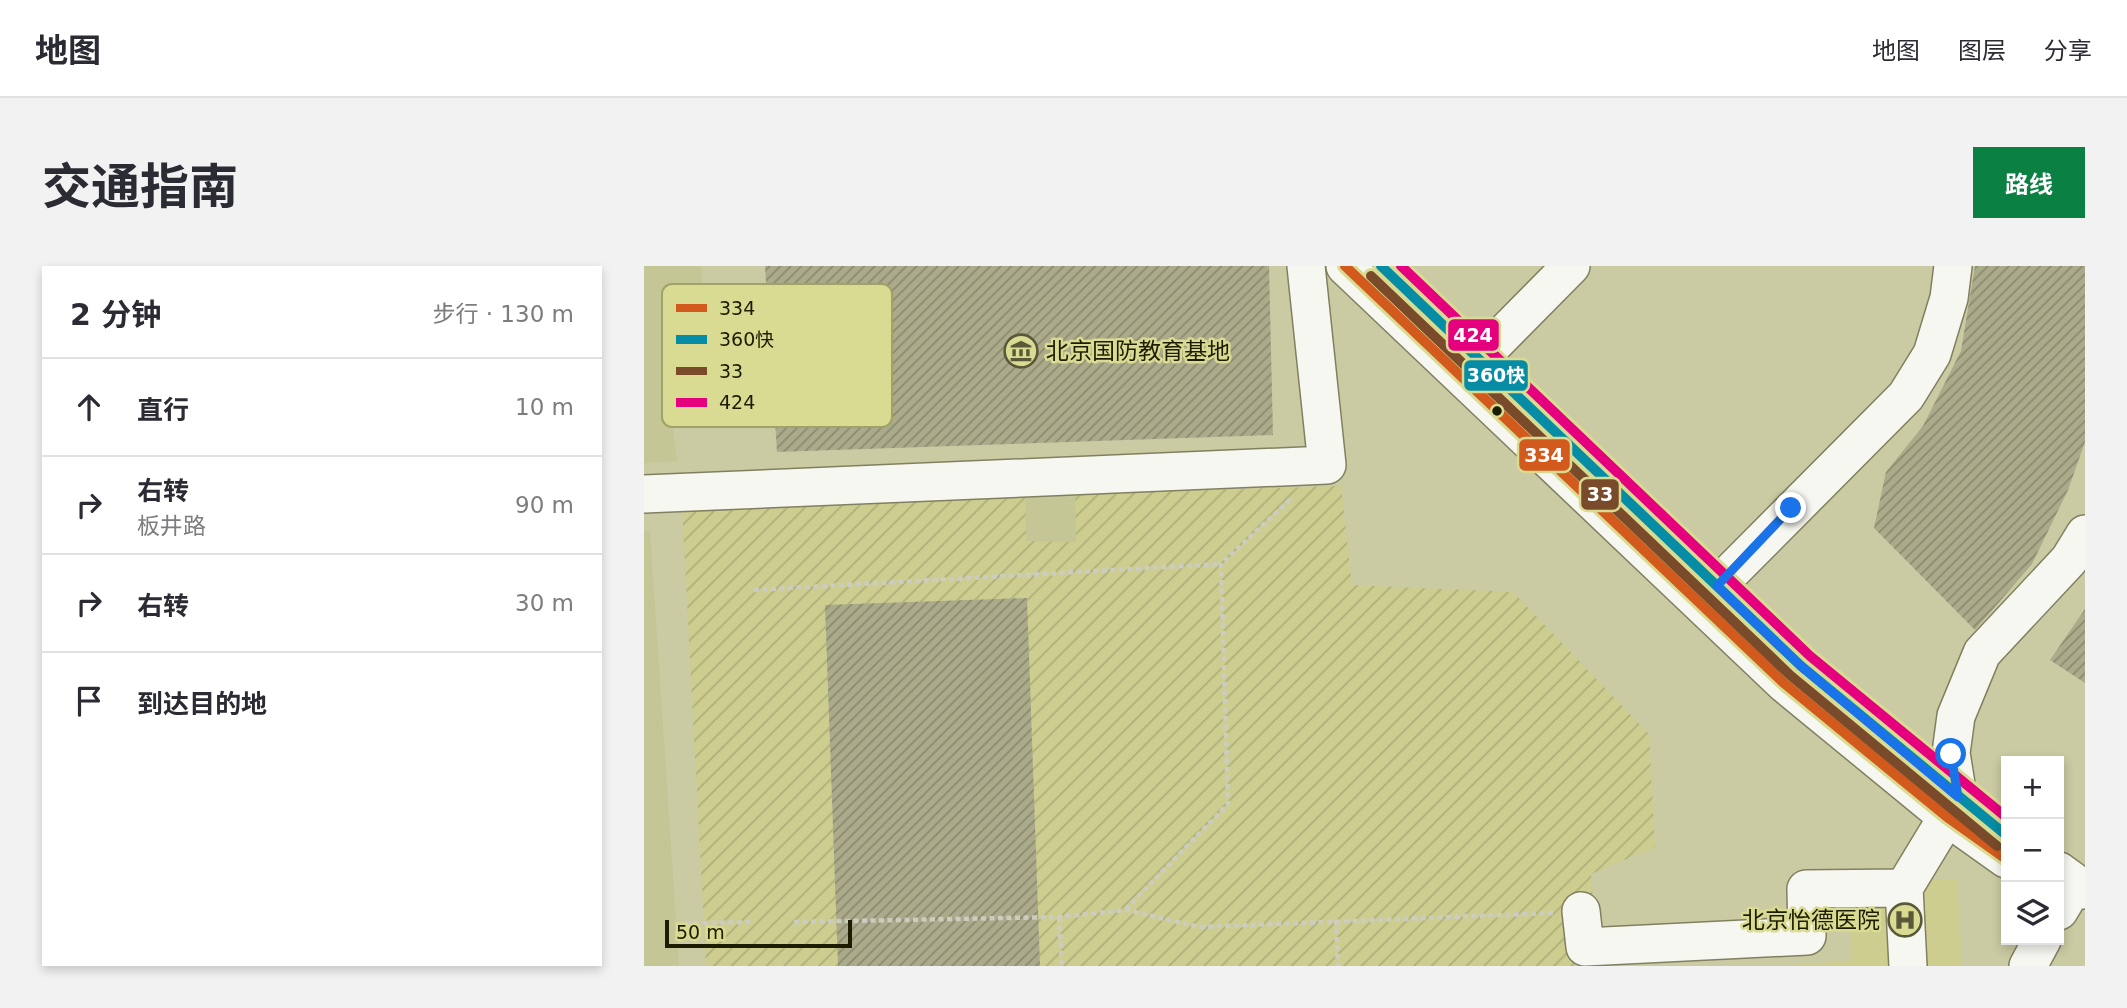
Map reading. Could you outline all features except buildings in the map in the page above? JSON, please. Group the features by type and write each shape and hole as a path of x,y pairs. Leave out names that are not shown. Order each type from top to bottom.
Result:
{"street":[{"path":"644,494 1327,465 1306,266"},
{"path":"1345,266 1785,684 1952,807 2001,832"},
{"path":"1381,266 2001,854"},
{"path":"1479,359 1571,266"},
{"path":"1717,586 1906,396 1932,354 1950,298 1953,266"},
{"path":"1908,966 1904,888 1952,807 1951,754 1955,716 1982,653 2069,560 2085,534"},
{"path":"1581,911 1585,947 1807,936 1806,889 1904,888"},
{"path":"2028,966 2039,945"}],"path":[{"path":"754,590 1221,564 1327,465"},
{"path":"1126,910 1228,804 1221,564"},
{"path":"794,922 1059,917 1126,910 1199,927 1581,911"},
{"path":"1059,917 1062,966"},
{"path":"1336,920 1338,966"},
{"path":"686,923 752,922"}],"shaded area":[{"path":"644,266 701,266 703,284 662,284 662,427 673,427 677,461 644,463"},
{"path":"1341,486 1352,585 1513,592 1649,734 1655,847 1591,874 1598,966 706,966 682,506"},
{"path":"1075,493 1076,542 1026,541 1025,495"},
{"path":"644,531 650,531 679,966 644,966"},
{"name":"北京怡德医院","path":"1849,877 1957,880 1962,966 1768,966 1852,961"}],"transit line":[{"name":"334","path":"1345,266 1785,684 1947,817 2001,855"},
{"name":"360快","path":"1381,266 1801,666 2001,831"},
{"name":"424","path":"1401,266 1810,656 2001,813"},
{"name":"33","path":"1371,276 1791,676 1997,846"}],"place":[{"name":"北京国防教育基地","path":"1021,351"},
{"name":"北京怡德医院","path":"1905,920"}],"route":[{"path":"1791,508 1717,586 1801,666 1958,797 1951,754"}]}
